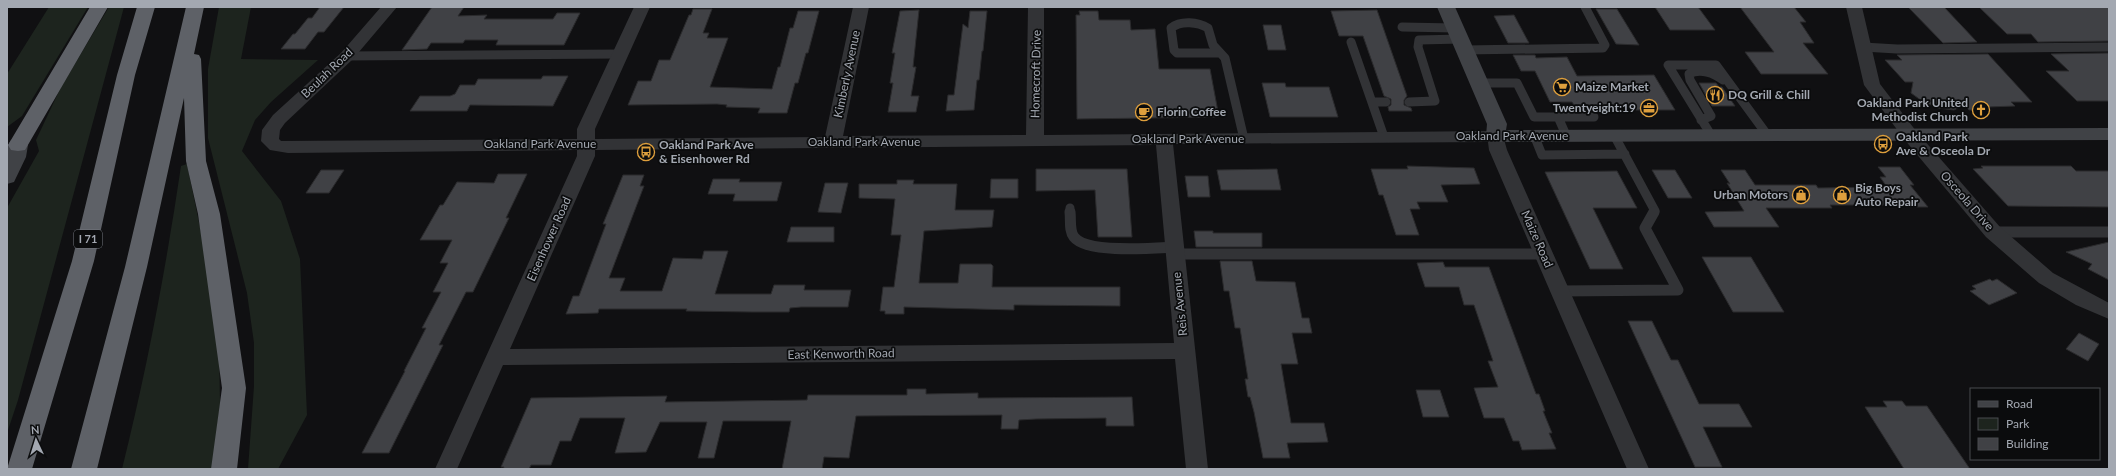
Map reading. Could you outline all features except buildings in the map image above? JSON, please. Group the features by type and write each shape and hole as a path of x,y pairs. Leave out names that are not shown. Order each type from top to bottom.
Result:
{"highway":[{"path":"12,145 99,7"},
{"name":"I 71","path":"19,469 83,261 126,75 146,7"},
{"path":"84,469 136,267 193,13"},
{"path":"193,13 192,83 196,161 209,214 234,388 224,469"}],"street":[{"name":"Beulah Road","path":"270,141 270,130 279,119 347,56 389,7"},
{"name":"Eisenhower Road","path":"446,469 586,156 586,129 642,7"},
{"name":"Kimberly Avenue","path":"833,142 861,7"},
{"name":"Homecroft Drive","path":"1035,140 1036,7"},
{"name":"Maize Road","path":"1446,7 1496,124 1498,150 1638,469"},
{"name":"Osceola Drive","path":"1854,7 1872,86 1910,135 1993,232 2046,278 2084,300 2109,312"},
{"name":"Oakland Park Avenue","path":"270,141 276,146 288,147 1244,139 1614,135 1706,128 1768,136 2109,134"},
{"name":"Reis Avenue","path":"1164,139 1197,469"},
{"path":"7,177 16,157 12,145"},
{"name":"East Kenworth Road","path":"497,357 1185,351"}],"lane":[{"path":"1409,102 1435,101 1418,47 1419,40 1460,39 1603,48 1605,45 1603,39 1585,7"},
{"path":"1220,53 1177,53 1174,50 1171,28 1176,24 1200,23 1206,26 1213,45 1225,58 1244,139"},
{"path":"1402,27 1460,39"},
{"path":"1351,42 1384,137"},
{"path":"1863,47 2109,47"},
{"path":"347,56 620,54"},
{"path":"1706,128 1668,65 1716,65 1768,136"},
{"path":"1706,128 1711,116 1690,80 1689,74 1693,72 1714,73 1719,75 1739,101 1744,104"},
{"path":"1479,83 1517,83 1534,117 1594,117"},
{"path":"1372,102 1386,102"},
{"path":"1558,117 1566,135"},
{"path":"1534,135 1542,155 1625,154"},
{"path":"1560,291 1678,290 1645,228 1655,211 1614,135"},
{"path":"1070,208 1073,237 1080,243 1093,247 1175,251 1544,254"},
{"path":"1993,232 2109,232"}],"green space":[{"path":"49,7 88,7 22,116 7,127 7,74"},
{"path":"109,7 124,7 18,400 7,433 7,208 39,151 36,140 61,87"},
{"path":"219,7 251,7 241,59 318,60 271,102 255,120 242,151 281,201 300,259 307,415 278,469 248,469 254,386 254,343 247,293 208,138 208,69"},
{"path":"187,164 204,247 219,344 220,404 212,469 122,469 140,394 155,318 181,166"}],"place":[{"name":"Maize Market","path":"1562,87"},
{"name":"DQ Grill & Chill","path":"1715,95"},
{"name":"Twentyeight:19","path":"1649,108"},
{"name":"Oakland Park United Methodist Church","path":"1981,110"},
{"name":"Florin Coffee","path":"1144,112"},
{"name":"Oakland Park Ave & Osceola Dr","path":"1883,144"},
{"name":"Oakland Park Ave & Eisenhower Rd","path":"646,152"},
{"name":"Urban Motors","path":"1801,195"},
{"name":"Big Boys Auto Repair","path":"1842,195"}]}
